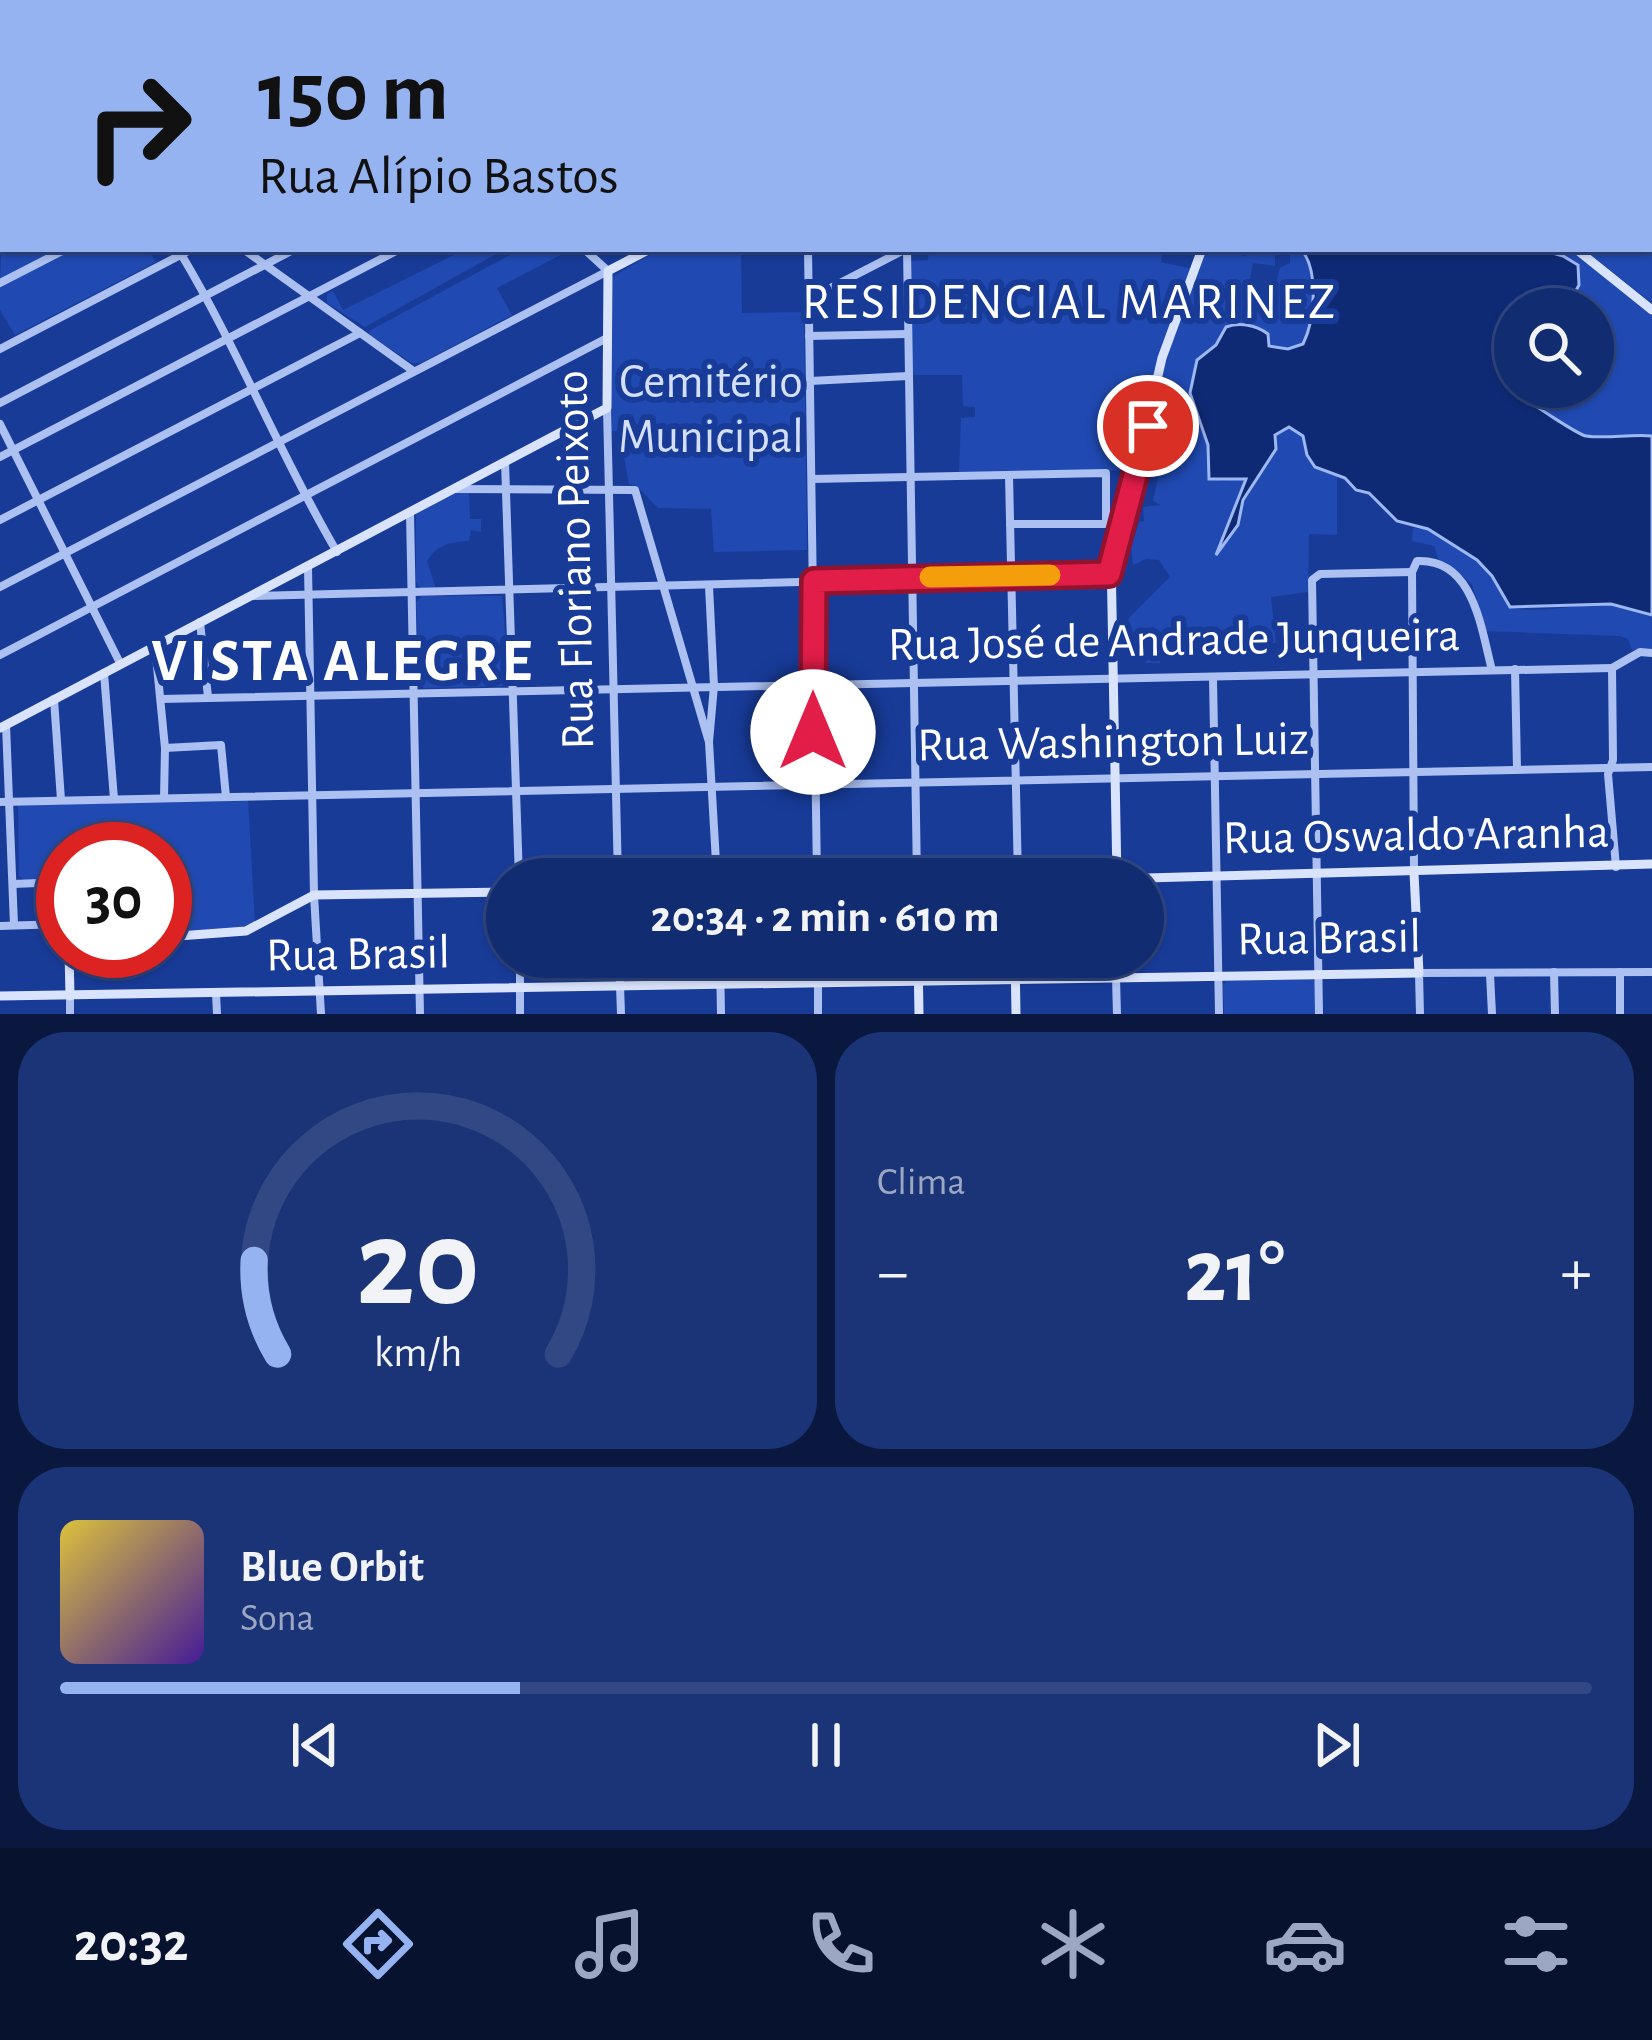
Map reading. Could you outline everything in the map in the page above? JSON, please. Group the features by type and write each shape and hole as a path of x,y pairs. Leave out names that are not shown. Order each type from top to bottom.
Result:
{"street":[{"path":"0,283 60,252"},
{"path":"0,349 186,252"},
{"path":"246,252 413,370"},
{"path":"0,403 289,252"},
{"path":"0,457 394,252"},
{"path":"587,252 608,271"},
{"path":"808,252 816,858"},
{"path":"809,299 901,252"},
{"path":"907,252 916,858"},
{"path":"1114,858 1111,555 1124,524 1162,358 1201,252"},
{"path":"1580,252 1652,310"},
{"path":"0,587 635,253"},
{"path":"182,254 337,552"},
{"name":"Rua Floriano Peixoto","path":"608,271 609,588 619,858"},
{"path":"0,520 360,333"},
{"path":"809,336 908,334"},
{"path":"0,655 607,338"},
{"path":"810,381 908,376"},
{"path":"14,925 12,802 3,727 607,408"},
{"path":"0,424 120,663"},
{"path":"505,462 518,858"},
{"path":"812,479 1106,473 1106,523"},
{"path":"1009,475 1018,858"},
{"path":"454,489 635,490 709,742 717,858"},
{"path":"410,512 420,1014"},
{"path":"1010,524 1124,524"},
{"path":"1420,1014 1412,572 1417,561 1430,561 1469,588 1492,670"},
{"path":"308,567 311,794 321,1014"},
{"path":"1319,1014 1312,580 1320,574 1412,572"},
{"path":"254,596 1109,574"},
{"path":"709,586 714,686 709,742"},
{"path":"200,622 208,697"},
{"path":"155,646 165,748 164,798"},
{"name":"Rua José de Andrade Junqueira","path":"161,699 1612,668 1640,652 1652,653"},
{"path":"1612,668 1611,829 1616,867"},
{"path":"1515,669 1517,770"},
{"path":"104,673 114,799"},
{"path":"1213,678 1220,1014"},
{"path":"54,699 61,800"},
{"path":"165,748 221,746 226,797"},
{"name":"Rua Washington Luiz","path":"0,802 1652,766"},
{"path":"1414,834 1611,829"},
{"name":"Rua Oswaldo Aranha","path":"1164,878 1652,865"},
{"path":"14,884 36,883"},
{"path":"192,936 246,931 314,895 486,892"},
{"path":"0,926 36,925"},
{"name":"Rua Brasil","path":"1164,978 1652,971"},
{"path":"1555,972 1556,1014"},
{"path":"1620,972 1620,1014"},
{"path":"1490,973 1492,1014"},
{"path":"70,978 70,1014"},
{"path":"520,1014 521,978"},
{"path":"620,978 620,1014"},
{"path":"720,978 721,1014"},
{"path":"818,978 818,1014"},
{"path":"1116,978 1117,1014"},
{"name":"Rua Brasil","path":"0,996 1116,978"},
{"path":"1015,979 1016,1014"},
{"path":"918,981 919,1014"},
{"path":"216,993 217,1014"}],"green space":[{"path":"1,252 51,252 0,279"},
{"path":"67,252 150,252 156,262 15,335 0,310 0,287"},
{"path":"460,252 500,252 365,327 327,303 327,294 333,291 343,310"},
{"path":"566,252 497,288 512,315 421,363 412,363 370,335 369,331 512,254"},
{"name":"Cemitério Municipal","path":"655,252 741,252 742,313 804,312 807,550 714,552 711,509 658,508 629,484 619,431 611,431 612,277"},
{"path":"929,252 1162,252 1161,262 1193,269 1152,392 1115,392 1115,442 1140,446 1134,470 959,473 961,418 975,417 975,407 963,406 962,375 912,375 910,261 928,260"},
{"path":"1204,252 1246,256 1247,252 1281,252 1275,256 1275,266 1253,263 1247,294 1272,298 1280,268 1290,263 1290,252 1303,252 1311,270 1313,298 1300,347 1269,346 1262,329 1244,324 1197,360 1207,465 1222,481 1246,478 1238,525 1243,500 1276,449 1275,435 1289,427 1304,436 1313,462 1337,475 1337,535 1309,534 1308,592 1271,597 1276,643 1189,648 1190,656 1160,657 1160,663 1146,663 1144,653 1116,653 1115,629 1126,629 1129,618 1170,577 1159,560 1133,565 1131,546 1139,522 1144,521 1143,507 1161,505 1153,501 1160,468 1153,465 1155,453 1174,454 1177,432 1151,425 1166,360"},
{"path":"1547,252 1573,252 1652,313 1652,436 1580,435 1542,408 1614,408 1614,288 1569,288 1573,261"},
{"path":"1587,252 1652,252 1652,303"},
{"path":"455,493 469,493 470,519 481,519 481,532 471,530 469,541 435,551 427,561 436,589 421,589 416,582 416,513"},
{"path":"1413,528 1444,536 1471,555 1511,608 1617,605 1652,615 1652,649 1632,650 1628,639 1620,636 1486,631 1472,584 1439,561 1434,546 1412,541"},
{"path":"422,596 502,596 509,683 424,688 420,684 416,602"},
{"path":"248,801 255,923 192,931 192,822 36,822 36,879 24,880 19,876 18,805"},
{"path":"1313,979 1316,1014 1224,1014 1223,985 1227,981"}],"shaded area":[{"path":"1303,252 1549,252 1578,265 1577,288 1494,288 1494,408 1540,408 1586,436 1652,436 1652,615 1611,604 1510,607 1477,560 1428,529 1397,521 1369,493 1315,467 1303,436 1289,427 1275,435 1276,449 1243,500 1238,525 1216,555 1246,479 1209,479 1208,445 1190,393 1197,360 1231,325 1263,331 1269,346 1288,349 1303,344 1313,295 1311,269"}],"slow traffic":[{"path":"930,577 1050,575"}],"district":[{"name":"RESIDENCIAL MARINEZ","path":"1070,302"},
{"name":"VISTA ALEGRE","path":"343,662"}],"route":[{"path":"813,732 814,581 1109,574 1148,426"}]}
